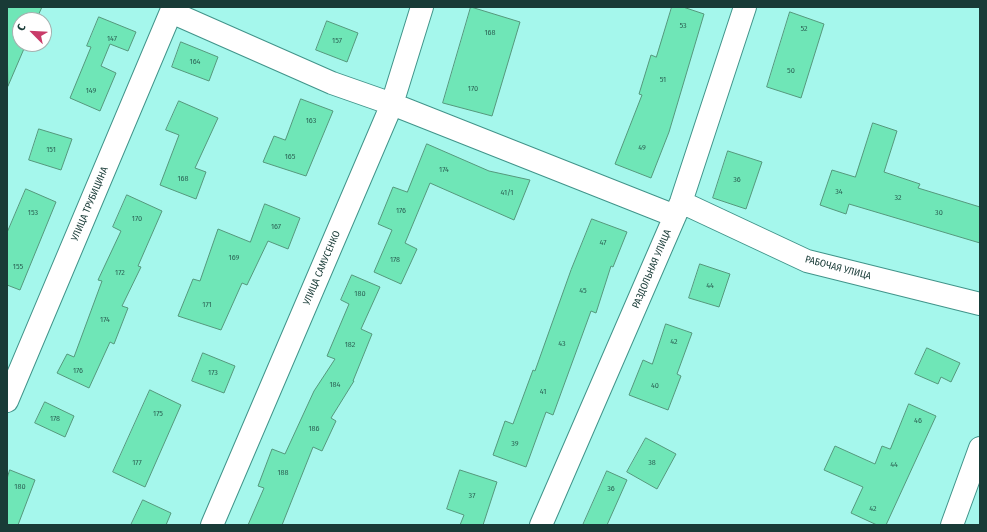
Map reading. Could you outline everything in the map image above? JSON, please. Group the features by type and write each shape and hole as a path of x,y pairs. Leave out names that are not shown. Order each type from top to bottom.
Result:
{"street":[{"name":"УЛИЦА САМУСЕНКО","path":"212,525 392,104 422,7"},
{"name":"РАЗДОЛЬНАЯ УЛИЦА","path":"541,525 678,209 745,7"},
{"name":"РАБОЧАЯ УЛИЦА","path":"172,10 332,82 678,209 807,261 980,304"},
{"name":"УЛИЦА ТРУБИЦИНА","path":"7,401 172,10"},
{"path":"952,525 980,448"}],"building":[{"path":"7,7 42,7 40,12 12,12 12,52 23,52 8,86"},
{"path":"471,7 520,22 492,116 443,103"},
{"path":"672,7 683,7 704,14 669,132 651,178 615,164 642,95 639,94 651,55 656,57"},
{"path":"790,12 824,24 801,98 767,87"},
{"path":"99,17 136,32 128,51 110,44 101,66 116,73 100,111 70,98 91,47 87,46"},
{"path":"327,21 358,33 347,62 316,50"},
{"path":"181,42 218,57 209,81 172,67"},
{"path":"301,99 333,111 306,176 263,162 274,136 285,140"},
{"path":"179,101 218,118 195,168 206,172 196,199 160,185 179,135 166,130"},
{"path":"873,123 897,131 884,172 920,184 918,188 980,207 980,243 849,204 846,214 820,205 832,170 855,177"},
{"path":"39,129 72,139 61,170 29,160"},
{"path":"427,144 489,171 530,180 514,220 430,183 405,243 417,249 401,284 374,272 392,230 378,224 393,187 407,192"},
{"path":"728,151 762,162 746,209 713,198"},
{"path":"26,189 56,202 20,290 7,285 7,233"},
{"path":"127,195 162,211 138,266 141,267 122,306 128,308 114,344 110,342 89,388 57,373 67,354 74,357 102,281 98,280 121,231 113,227"},
{"path":"265,204 300,218 288,249 268,241 247,285 242,283 221,330 178,316 193,279 200,281 218,229 250,242"},
{"path":"592,219 627,232 613,267 611,266 596,313 591,311 553,415 546,412 526,467 493,455 505,421 513,424 533,370 535,371 571,270"},
{"path":"700,264 730,274 719,307 689,298"},
{"path":"352,275 380,287 361,329 372,334 354,381 331,418 336,421 322,451 313,447 282,525 248,525 264,488 258,486 272,449 285,454 314,391 335,359 327,356 349,304 341,300"},
{"path":"666,324 692,333 677,374 681,376 668,410 629,395 643,360 652,364"},
{"path":"927,348 960,363 951,382 941,377 938,384 915,374"},
{"path":"203,353 235,366 224,393 192,381"},
{"path":"150,390 181,405 145,487 113,472"},
{"path":"45,402 74,416 65,437 35,423"},
{"path":"909,404 936,416 886,525 877,525 851,513 863,487 824,470 835,446 875,464 882,446 890,449"},
{"path":"646,438 676,454 657,489 627,472"},
{"path":"10,470 35,480 18,525 7,525 7,479"},
{"path":"460,470 497,482 483,525 460,525 464,515 447,509"},
{"path":"607,471 627,480 607,525 583,525"},
{"path":"143,500 171,513 166,525 131,525"}]}
